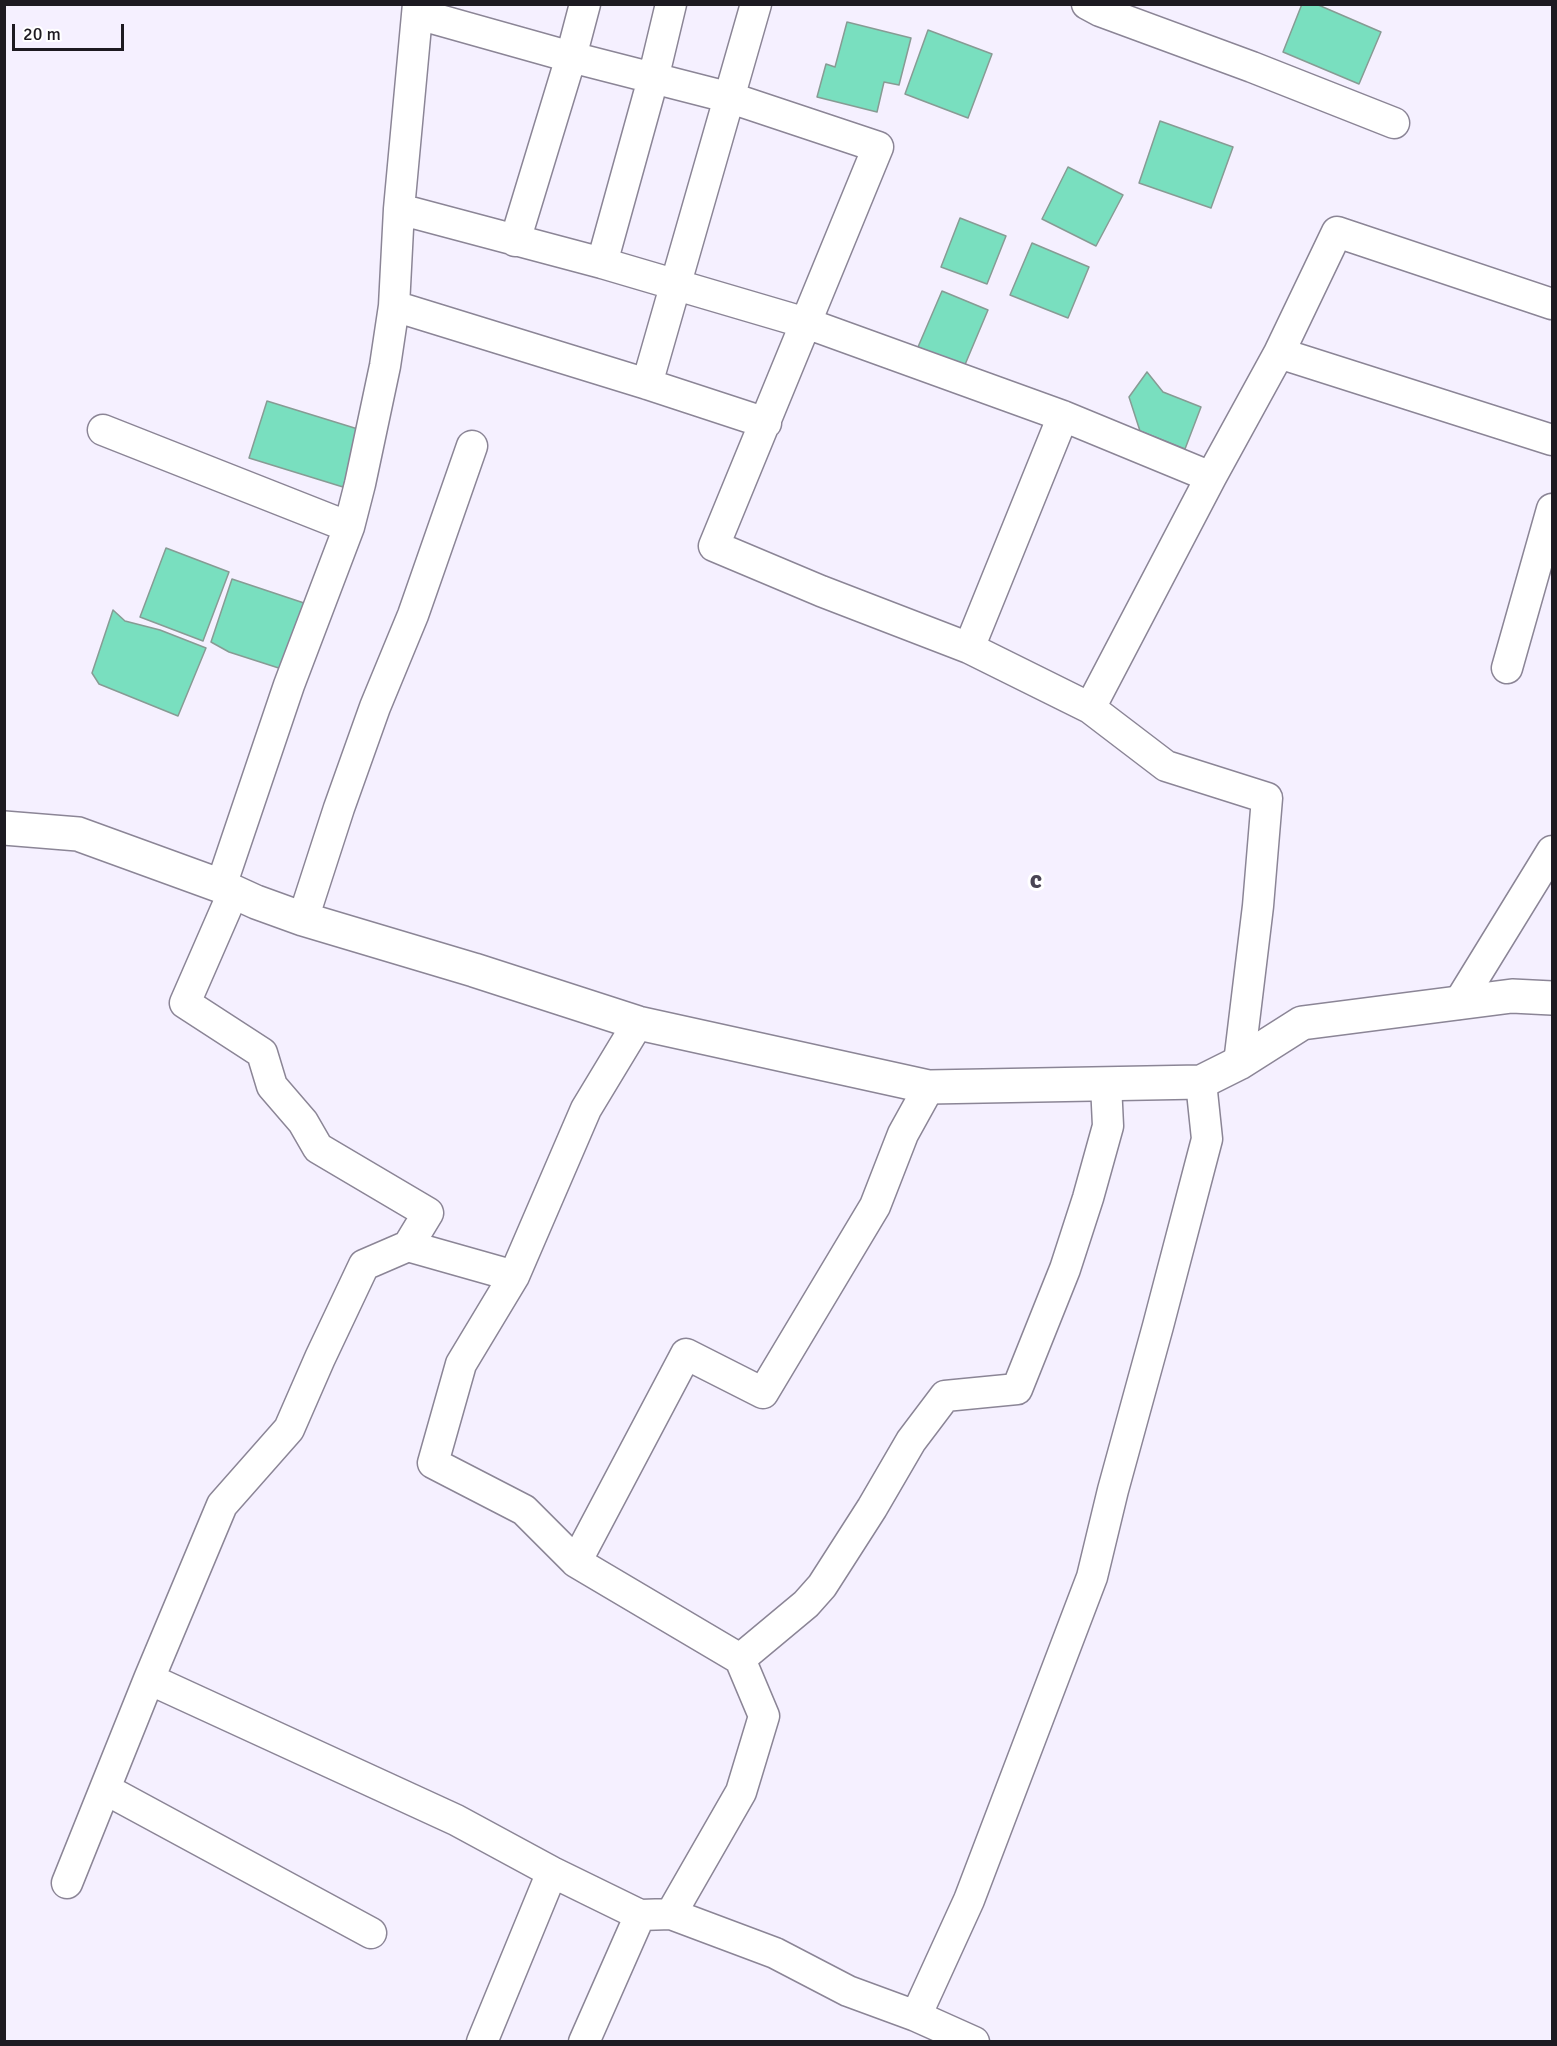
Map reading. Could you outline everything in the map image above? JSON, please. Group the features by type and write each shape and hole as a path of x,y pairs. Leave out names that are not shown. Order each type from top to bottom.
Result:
{"street":[{"path":"515,241 585,4"},
{"path":"602,263 653,79 671,4"},
{"path":"647,384 756,4"},
{"path":"1087,4 1100,11 1394,123"},
{"path":"67,1883 222,1505 289,1429 364,1265 408,1246 428,1213 318,1148 303,1122 272,1086 262,1053 185,1003 227,890 290,685 349,527 360,484 385,366 394,306 399,209 418,9 571,57 730,98 878,147 714,546 821,591 969,648 1090,708 1166,766 1267,798 1258,906 1239,1063"},
{"path":"399,209 602,263 806,323 1063,416 1211,477"},
{"path":"1090,708 1279,353 1337,232 1552,304"},
{"path":"394,306 766,423"},
{"path":"1279,353 1552,440"},
{"path":"969,648 1063,416"},
{"path":"103,430 349,527"},
{"path":"303,919 347,785 375,707 413,615 472,446"},
{"path":"1507,668 1552,509"},
{"path":"4,828 78,834 303,919 474,970 638,1023 929,1087 1201,1082 1239,1063 1302,1023 1512,996 1552,998"},
{"path":"1458,1004 1552,851"},
{"path":"638,1023 586,1109 514,1276 461,1364 433,1463 524,1510 576,1562 740,1659 764,1716 741,1792 671,1914"},
{"path":"916,2016 969,1900 1092,1577 1207,1139 1201,1082"},
{"path":"740,1659 806,1604 822,1586 872,1508 911,1441 945,1396 1017,1389 1065,1269 1088,1198 1108,1126 1106,1083"},
{"path":"576,1562 686,1354 763,1393 874,1206 903,1134 929,1087"},
{"path":"408,1246 514,1276"},
{"path":"149,1679 456,1820 552,1872 640,1915 671,1914 775,1953 848,1990 916,2016 974,2042"},
{"path":"105,1789 371,1934"},
{"path":"482,2042 552,1872"},
{"path":"584,2042 640,1915"}],"building":[{"path":"1302,4 1316,4 1381,32 1359,84 1283,52"},
{"path":"847,22 911,38 899,85 884,82 877,112 817,97 826,64 835,67"},
{"path":"928,30 992,54 968,118 905,94"},
{"path":"1160,121 1233,147 1211,208 1139,183"},
{"path":"1068,167 1123,195 1096,246 1042,219"},
{"path":"960,218 1006,236 987,284 941,267"},
{"path":"1032,243 1089,267 1068,318 1010,295"},
{"path":"942,291 988,310 964,367 918,347"},
{"path":"1147,372 1163,392 1201,407 1185,449 1140,431 1129,397"},
{"path":"267,401 361,430 343,487 249,458"},
{"path":"166,548 229,572 203,641 140,617"},
{"path":"232,579 310,605 288,671 229,652 211,642"},
{"path":"113,610 125,621 160,630 206,648 178,716 99,684 92,673"}],"district":[{"name":"c","path":"1036,881"}]}
